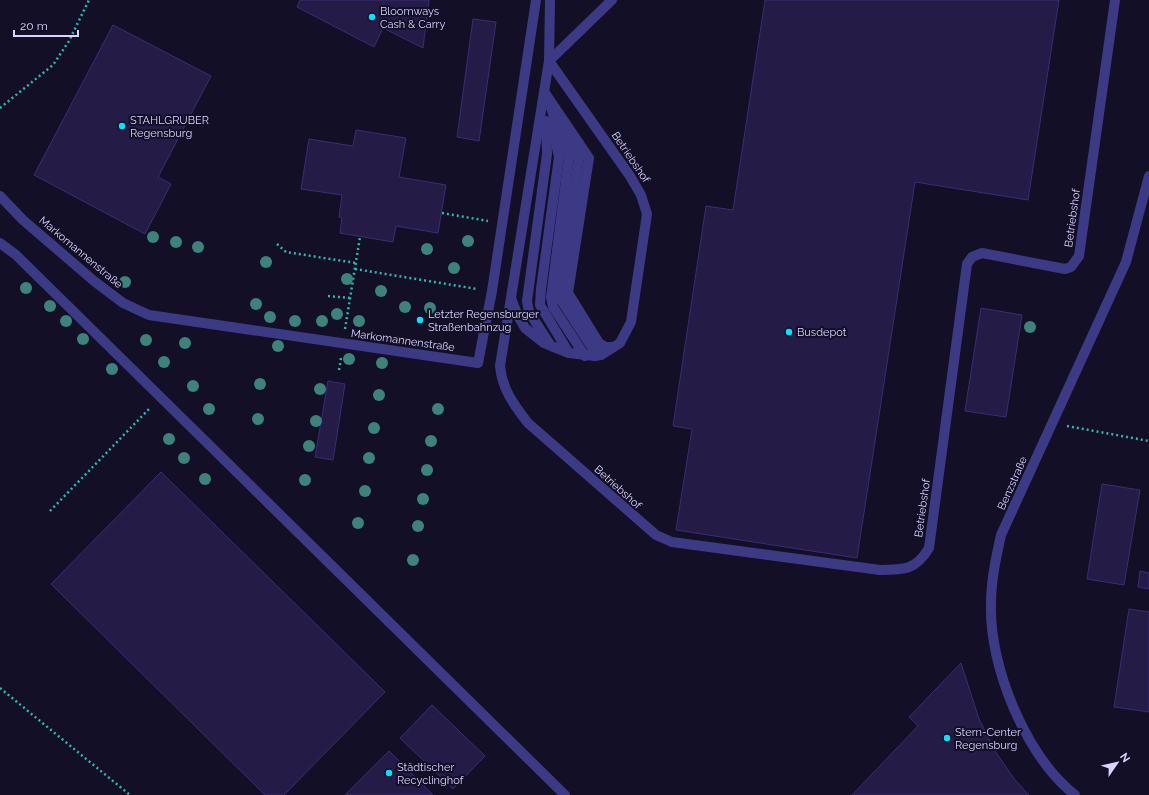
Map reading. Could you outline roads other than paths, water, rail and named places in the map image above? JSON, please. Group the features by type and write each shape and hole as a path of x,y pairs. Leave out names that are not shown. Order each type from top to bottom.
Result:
{"street":[{"name":"Markomannenstraße","path":"0,196 23,220 94,281 123,303 149,315 478,363 492,291 536,0"},
{"name":"Betriebshof","path":"550,0 549,61 545,93 510,296 500,366 501,377 505,390 514,406 528,423 656,536 672,542 880,570 898,570 912,566 922,559 929,548 967,264 972,257 982,253 1065,269 1076,262 1079,256 1114,0"},
{"path":"549,61 612,0"},
{"name":"Betriebshof","path":"549,61 630,176 641,195 647,214 631,322 620,343 601,355"},
{"name":"Betriebshof","path":"545,93 547,154 527,301 529,312 551,346"},
{"name":"Betriebshof","path":"545,93 558,157 540,305 569,353"},
{"name":"Betriebshof","path":"545,93 569,157 551,297 553,306 585,356"},
{"path":"545,93 589,158 568,293 599,342 605,347 613,347"},
{"path":"545,93 579,158 560,291 561,300 593,349 601,355"},
{"name":"Benzstraße","path":"1076,795 1040,757 1018,719 1004,684 994,645 990,605 993,570 1001,535 1126,262 1149,176"},
{"path":"0,243 16,255 565,795"},
{"path":"510,296 517,314 525,328 544,343 569,353 585,356 601,355"}],"place":[{"name":"Bloomways Cash & Carry","path":"372,17"},
{"name":"STAHLGRUBER Regensburg","path":"122,126"},
{"name":"Letzter Regensburger Straßenbahnzug","path":"420,320"},
{"name":"Busdepot","path":"789,332"},
{"name":"Stern-Center Regensburg","path":"947,738"},
{"name":"Städtischer Recyclinghof","path":"389,773"}]}
